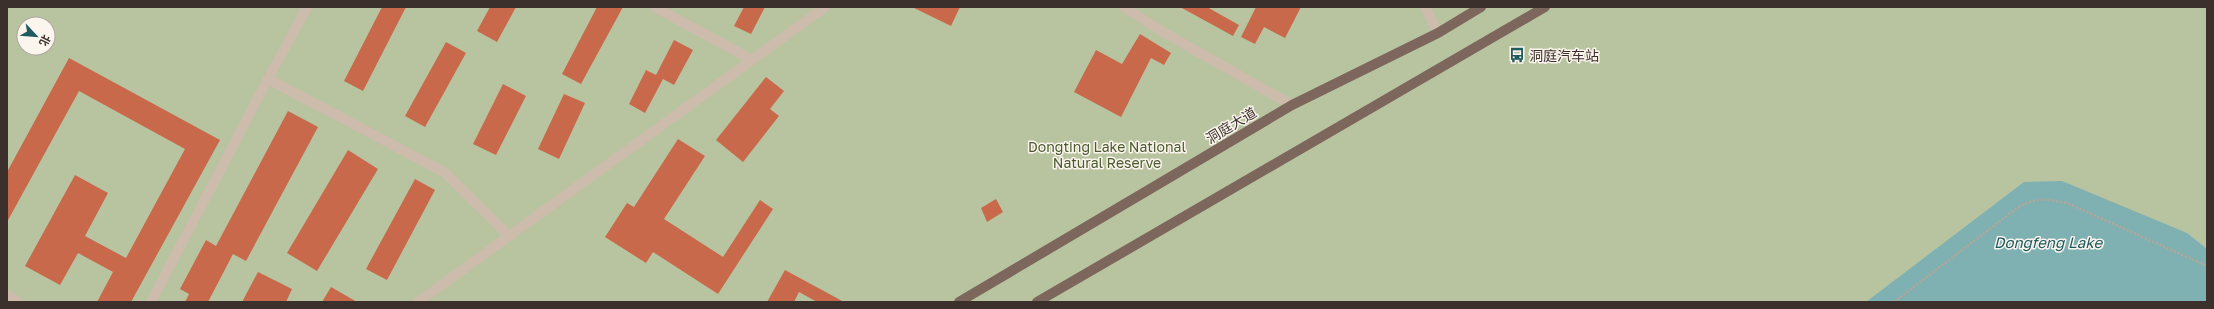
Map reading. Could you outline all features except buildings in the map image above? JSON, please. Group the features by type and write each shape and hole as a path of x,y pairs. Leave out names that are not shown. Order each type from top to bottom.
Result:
{"main road":[{"name":"洞庭大道","path":"959,302 1292,105 1438,33 1481,7"},
{"path":"1037,302 1545,7"}],"street":[{"path":"151,302 307,7"},
{"path":"655,7 752,60"},
{"path":"418,302 825,7"},
{"path":"1124,7 1163,32 1292,105"},
{"path":"1425,7 1438,33"},
{"path":"268,79 444,172 509,236"},
{"path":"7,295 19,302"}],"path":[{"path":"1894,302 2017,208 2028,202 2044,198 2067,203 2207,266"}],"green space":[{"name":"Dongting Lake National Natural Reserve","path":"7,7 2207,7 2207,302 7,302"}],"water":[{"name":"Dongfeng Lake","path":"2062,181 2187,233 2207,249 2207,302 1866,302 2024,182"}],"place":[{"name":"洞庭汽车站","path":"1517,55"}]}
